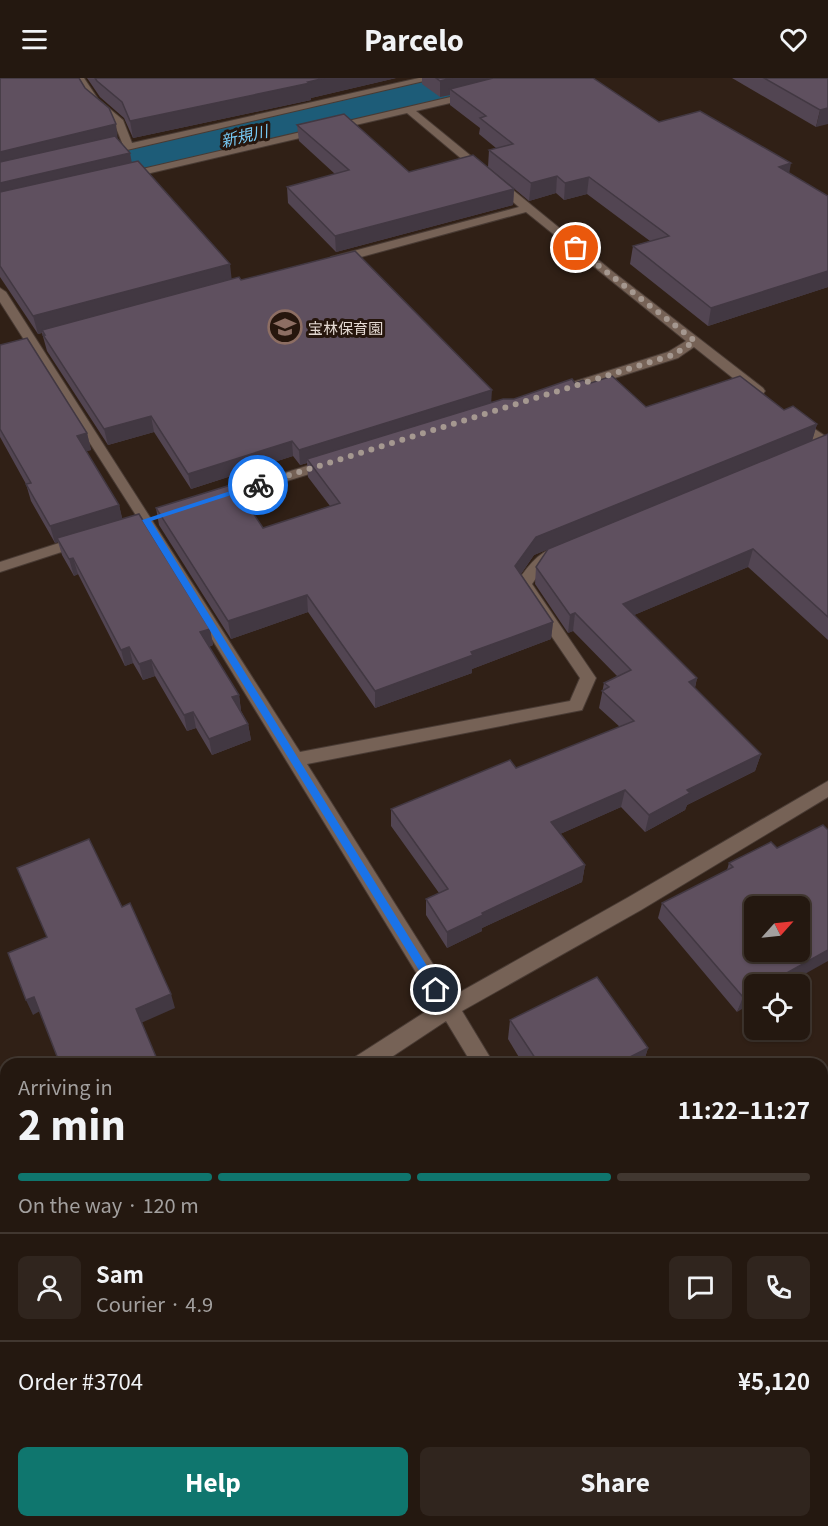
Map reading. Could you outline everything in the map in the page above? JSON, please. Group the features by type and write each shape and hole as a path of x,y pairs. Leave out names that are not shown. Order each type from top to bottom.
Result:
{"street":[{"path":"79,78 94,101 119,122 124,140 129,146"},
{"path":"86,156 432,78"},
{"path":"114,179 488,91"},
{"path":"409,110 527,208 770,399"},
{"path":"320,264 527,208"},
{"path":"0,292 146,520 480,1058"},
{"path":"554,392 673,355 695,341"},
{"path":"788,414 827,443"},
{"path":"804,452 827,443"},
{"path":"203,502 340,459"},
{"path":"0,567 90,538"},
{"path":"294,760 576,706 588,678 524,584 540,561 573,548"},
{"path":"371,1058 448,1009 634,904 828,788"}],"building":[{"path":"0,78 79,78 85,88 109,108 116,124 0,152"},
{"path":"95,78 325,78 130,121 122,102"},
{"path":"436,78 452,78 440,81"},
{"path":"493,78 593,78 659,122 700,111 791,163 779,167 828,196 828,271 711,308 633,246 669,236 589,177 565,183 557,176 531,183 489,150 513,144 480,118 486,116 450,89"},
{"path":"764,78 828,78 828,108 820,110"},
{"path":"344,114 409,172 473,155 514,189 335,236 287,187 349,170 297,125"},
{"path":"115,136 130,153 0,183 0,162"},
{"path":"138,161 230,264 33,316 0,266 0,192"},
{"path":"355,251 492,390 299,450 292,441 188,474 151,416 104,429 43,335 45,335 42,330 239,277 241,280"},
{"path":"27,338 87,433 77,436 119,505 50,526 26,484 31,483 0,429 0,345"},
{"path":"612,376 646,407 740,376 784,410 793,406 817,424 536,537 515,566 553,622 471,652 473,655 375,691 307,595 228,621 156,508 234,484 263,528 340,503 307,459 503,399 514,399 572,379 575,383 583,380 588,384"},
{"path":"828,434 828,617 753,549 623,604 697,678 689,682 761,754 687,790 690,793 649,815 625,790 551,822 585,865 482,913 483,915 447,932 426,899 448,889 391,809 510,760 516,768 634,721 602,691 609,687 604,683 631,670 575,613 570,615 536,567 548,549"},
{"path":"139,514 210,629 200,632 239,695 232,697 248,724 209,739 193,712 184,715 151,660 139,664 129,647 121,650 73,558 69,559 57,538"},
{"path":"823,825 828,830 828,950 810,960 810,896 744,896 744,962 806,962 785,974 744,974 743,997 662,903 733,867 729,863 771,842 777,848"},
{"path":"89,839 122,907 130,903 171,994 136,1009 156,1058 58,1058 34,997 26,1000 8,953 47,937 17,868"},
{"path":"597,977 648,1048 628,1058 535,1058 510,1020"}],"waterway":[{"name":"新規川","path":"0,191 489,78"}],"way so far":[{"path":"258,485 673,355 695,341 576,248"}],"place":[{"name":"宝林保育園","path":"285,327"}],"route":[{"path":"258,485 146,520 436,990"}]}
